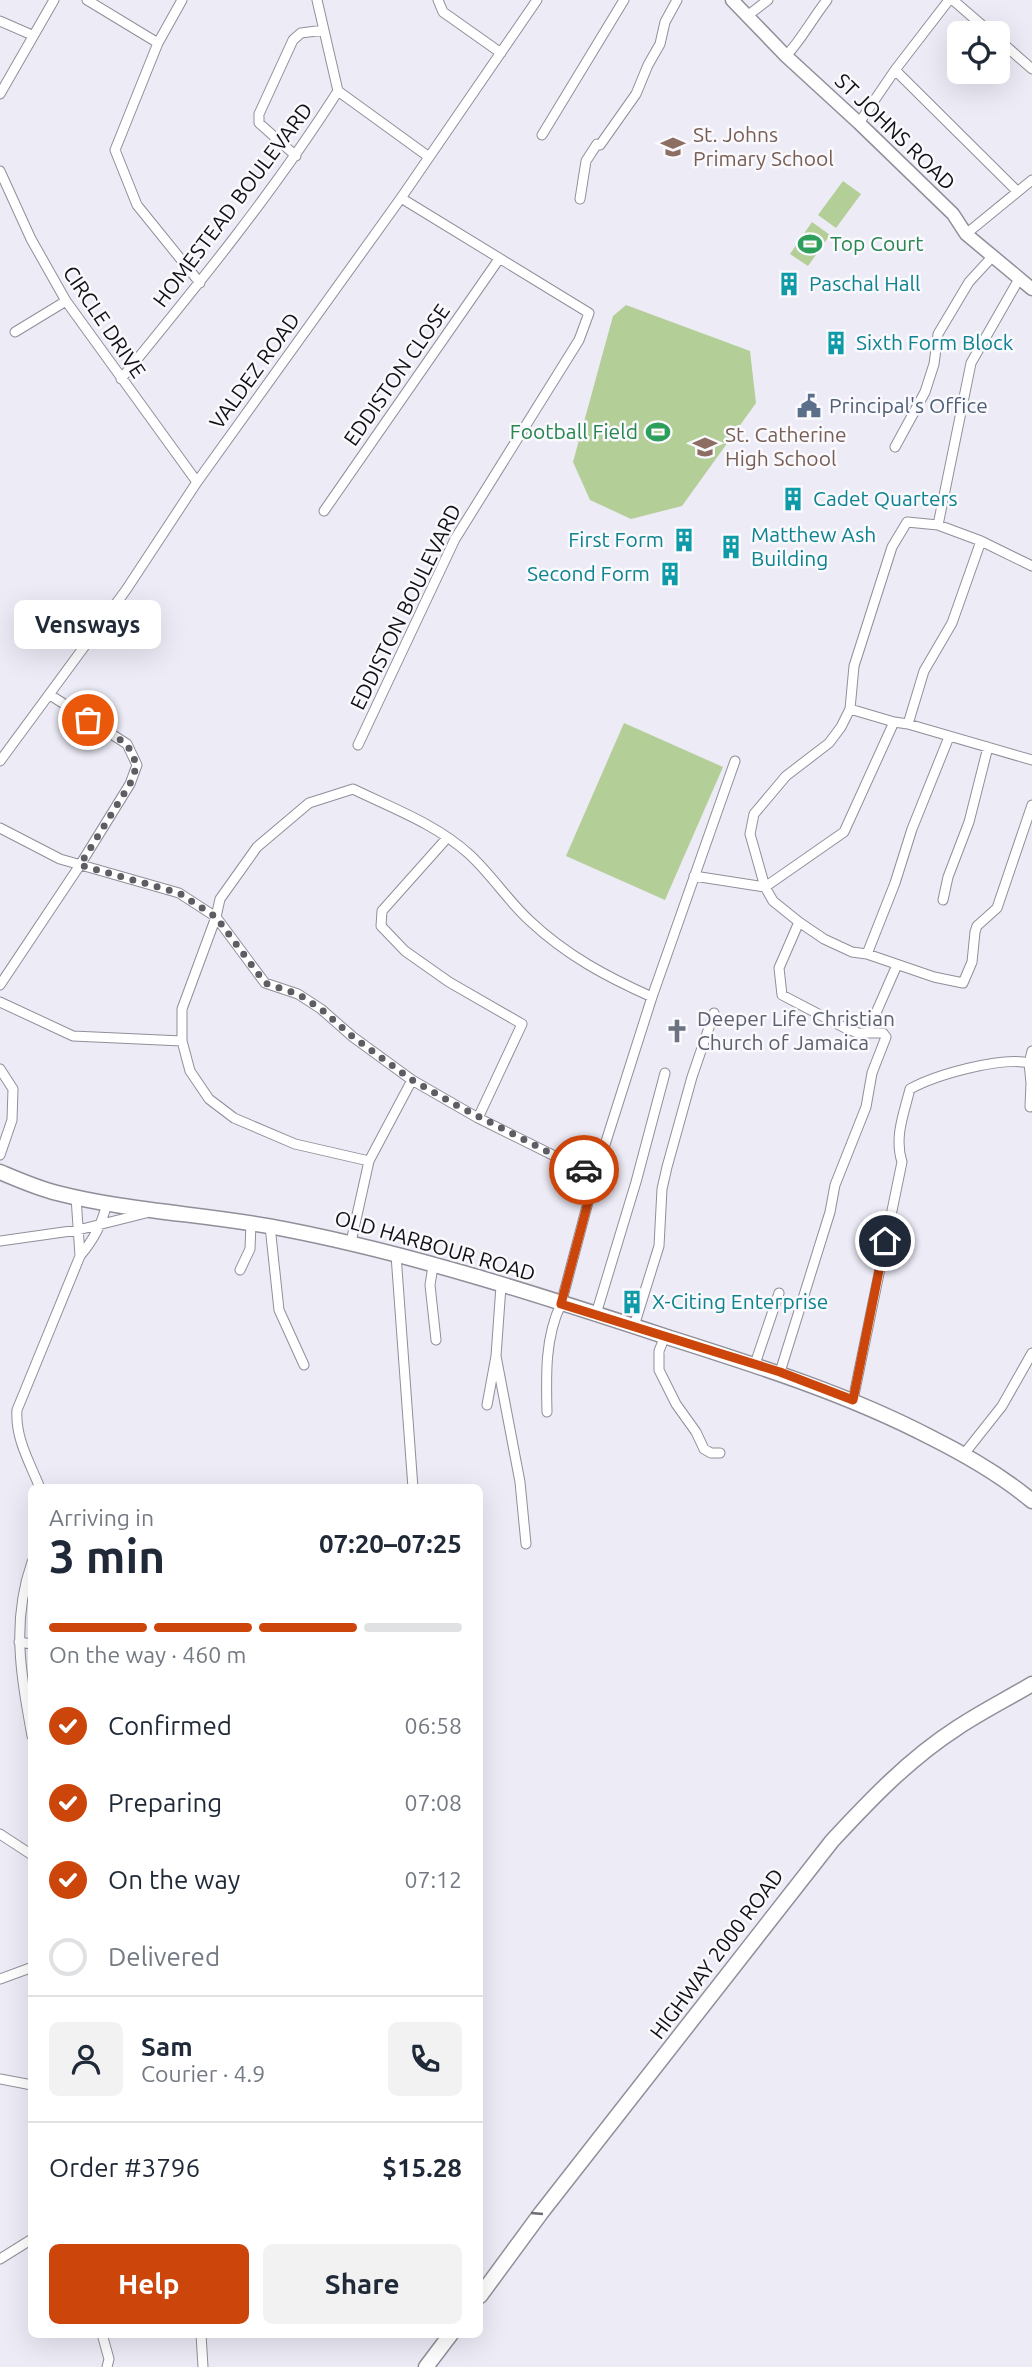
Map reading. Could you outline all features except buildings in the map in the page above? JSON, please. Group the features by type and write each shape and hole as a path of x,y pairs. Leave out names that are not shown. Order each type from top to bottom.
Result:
{"main road":[{"name":"ST JOHNS ROAD","path":"732,0 786,56 953,214 966,234 1032,289"},
{"name":"OLD HARBOUR ROAD","path":"0,1172 37,1187 75,1197 270,1226 351,1242 755,1364 890,1416 964,1454 1016,1487 1032,1501"},
{"name":"HIGHWAY 2000 ROAD","path":"483,2292 541,2213 840,1832 872,1798 921,1754 956,1728 1032,1684"},
{"path":"426,2367 448,2338"}],"street":[{"path":"0,94 54,0"},
{"path":"87,0 158,43"},
{"path":"182,0 158,43 115,150 137,205 200,283"},
{"name":"HOMESTEAD BOULEVARD","path":"121,379 200,283 296,156 338,91 317,0"},
{"path":"438,0 443,12 500,53"},
{"name":"VALDEZ ROAD","path":"0,761 126,590 197,482 401,198 537,0"},
{"path":"542,135 624,0"},
{"path":"580,199 586,161 636,94 660,44 665,22 677,0"},
{"path":"747,16 768,0"},
{"path":"786,56 799,43 827,0"},
{"path":"859,123 895,70 951,0 976,21"},
{"path":"0,21 32,35"},
{"path":"296,156 259,123 259,114 293,40 301,33 324,30"},
{"path":"1010,50 1032,69"},
{"path":"895,70 1017,191"},
{"path":"338,91 429,157"},
{"name":"CIRCLE DRIVE","path":"0,170 31,239 65,301 197,482"},
{"path":"966,234 1032,180"},
{"name":"EDDISTON BOULEVARD","path":"358,745 455,539 579,340 589,313 401,198"},
{"path":"895,447 925,392 934,363 938,334 969,282 992,257"},
{"name":"EDDISTON CLOSE","path":"324,511 499,259"},
{"path":"938,525 971,363 1019,279"},
{"path":"15,332 65,301"},
{"path":"1032,566 981,541 938,525 906,522 892,547 854,666 850,709 829,743 786,776 754,814 750,834 765,887 773,901 799,922 852,952 867,954 934,977 963,983 972,961 977,926 997,908 1032,805"},
{"path":"908,724 924,670 952,623 981,541"},
{"path":"0,985 80,865 130,784 137,765 127,744 50,695"},
{"path":"850,709 1032,760"},
{"path":"694,876 765,887 844,832 894,722"},
{"path":"867,954 949,737"},
{"path":"943,900 948,877 969,822 988,747"},
{"path":"547,1412 546,1366 554,1320 561,1304 595,1176 652,997 735,761"},
{"path":"369,1161 295,1144 234,1118 209,1099 190,1071 182,1041 182,1009 220,899 257,847 309,803 353,789 428,824 468,853 529,920 565,950 606,977 652,997"},
{"path":"0,828 60,859 179,893 216,917 265,983 298,994 321,1009 353,1037 412,1080 478,1118 595,1176"},
{"path":"447,838 383,911 381,926 405,951 449,982 522,1024 478,1118"},
{"path":"780,1372 827,1223 835,1185 866,1107 872,1073 886,1037 883,1033 858,1033 845,1028 782,995 779,968 799,922"},
{"path":"868,1031 897,965"},
{"path":"0,1002 73,1036 182,1041"},
{"path":"634,1326 659,1246 662,1189 667,1167 692,1077 714,1013"},
{"path":"1030,1107 1032,1051"},
{"path":"853,1400 901,1162 897,1147 899,1132 911,1089 940,1076 981,1066 1010,1061 1031,1062"},
{"path":"0,1069 13,1089 12,1120 0,1155"},
{"path":"596,1314 636,1182 665,1073"},
{"path":"351,1242 369,1161 412,1080"},
{"path":"75,1197 80,1256"},
{"path":"38,1484 19,1437 17,1410 80,1256 102,1225 107,1203"},
{"path":"0,1241 78,1230 157,1210"},
{"path":"240,1270 250,1249 251,1223"},
{"path":"270,1226 279,1310 304,1365"},
{"path":"396,1255 413,1484"},
{"path":"433,1266 430,1285 436,1340"},
{"path":"487,1405 496,1356 501,1286"},
{"path":"755,1364 779,1293"},
{"path":"665,1336 659,1351 659,1370 704,1449 711,1453 720,1452"},
{"path":"964,1454 1002,1406 1032,1353"},
{"path":"496,1356 520,1482 526,1544"},
{"path":"28,1574 19,1642 20,1670 28,1714"},
{"path":"19,1642 28,1643"},
{"path":"0,1835 28,1852"},
{"path":"0,1979 28,1969"},
{"path":"0,2079 28,2084"},
{"path":"0,2259 28,2242"},
{"path":"103,2338 109,2359 107,2367"},
{"path":"201,2338 202,2367"}],"green space":[{"path":"843,181 861,194 836,228 818,215"},
{"name":"Top Court","path":"812,222 830,235 808,266 790,254"},
{"name":"Football Field","path":"626,305 750,351 756,403 682,506 631,519 590,500 573,462 613,316"},
{"path":"624,723 723,767 665,900 566,856"}],"railway":[{"path":"531,2213 553,2215"}],"way so far":[{"path":"88,720 127,744 137,765 130,784 80,865 179,893 216,917 265,983 298,994 321,1009 353,1037 412,1080 478,1118 584,1170"}],"place":[{"name":"St. Johns Primary School","path":"673,147"},
{"name":"Top Court","path":"810,244"},
{"name":"Paschal Hall","path":"789,284"},
{"name":"Sixth Form Block","path":"836,343"},
{"name":"Principal's Office","path":"809,406"},
{"name":"Football Field","path":"658,432"},
{"name":"St. Catherine High School","path":"705,447"},
{"name":"Cadet Quarters","path":"793,499"},
{"name":"First Form","path":"684,540"},
{"name":"Matthew Ash Building","path":"731,547"},
{"name":"Second Form","path":"670,574"},
{"name":"Vensways","path":"88,720"},
{"name":"Deeper Life Christian Church of Jamaica","path":"677,1031"},
{"name":"X-Citing Enterprise","path":"632,1302"}],"route":[{"path":"584,1170 595,1176 561,1304 780,1372 853,1400 885,1241"}]}
